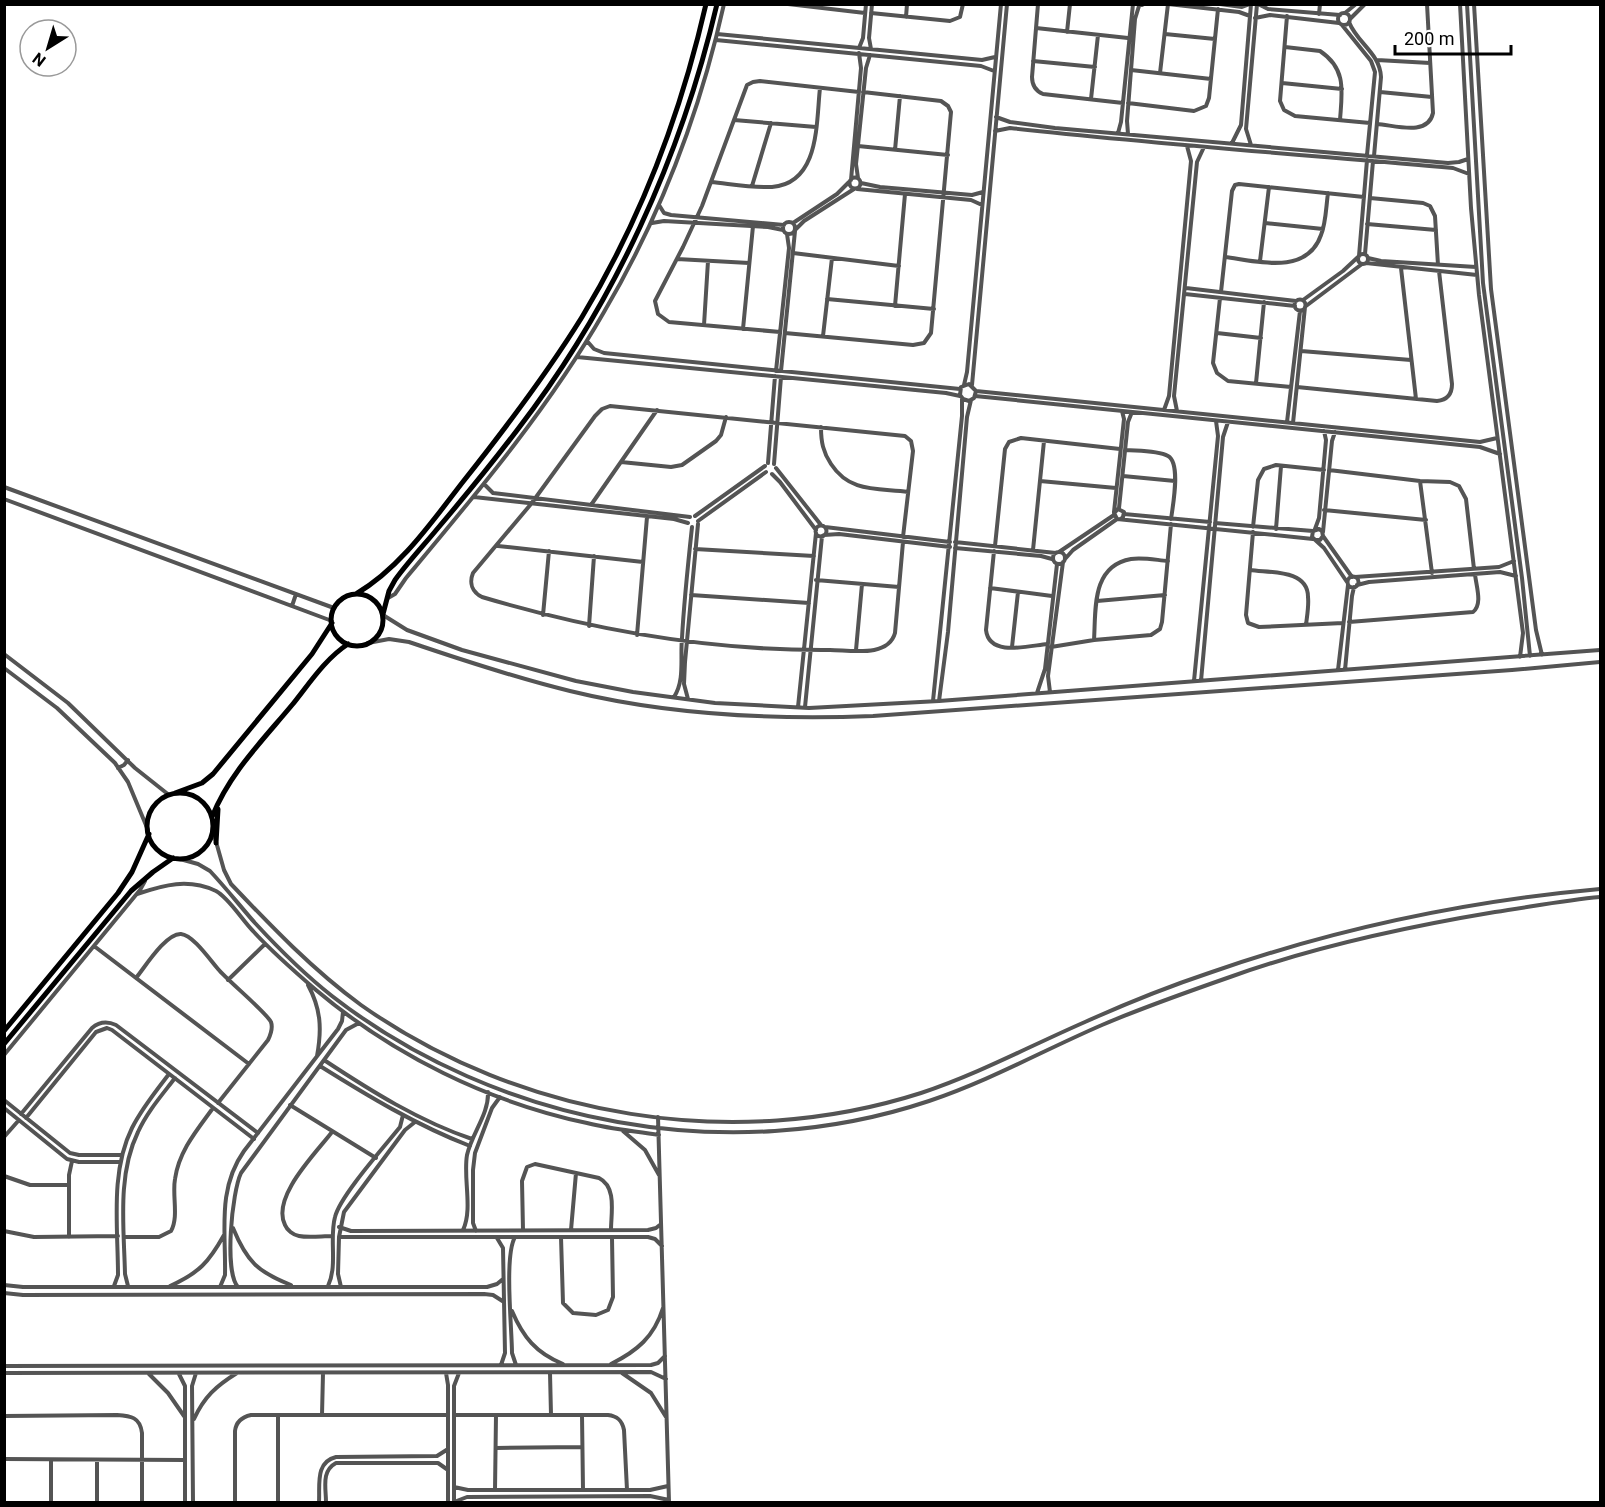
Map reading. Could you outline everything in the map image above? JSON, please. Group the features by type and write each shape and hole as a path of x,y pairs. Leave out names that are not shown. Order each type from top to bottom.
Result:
{"main road":[{"path":"4,1031 118,893 129,876 148,832 148,817 154,806 172,794 202,783 213,774 312,654 332,622 334,608 343,598 356,594 382,578 397,562 510,423 551,365 585,311 630,224 661,152 684,87 706,4"},
{"path":"332,622 337,636 348,644 358,646 376,638 381,630 387,598 399,575 533,408 599,307 644,220 688,106 717,4"},
{"path":"684,87 693,90"},
{"path":"679,103 684,102 688,106"},
{"path":"474,484 482,487"},
{"path":"356,594 371,598 383,614"},
{"path":"212,817 230,781 315,676 332,657 348,644"},
{"path":"4,1044 138,884 176,858 199,853 208,843 213,831 212,817 207,807 198,798 187,794 172,794"},
{"path":"216,843 219,800"},
{"path":"148,832 158,849 176,858"},
{"path":"129,876 138,884"}],"street":[{"path":"387,598 397,592 539,412 577,357 612,298 651,224 689,127 716,40 724,4"},
{"path":"788,4 830,7 866,13"},
{"path":"787,234 792,234 804,221 856,189 860,181 856,168 861,92 859,51 863,38 866,4"},
{"path":"872,4 869,38 871,52 861,92 850,186 856,189 905,194 974,195 983,192"},
{"path":"906,17 907,4"},
{"path":"871,14 953,21 960,17 963,4"},
{"path":"933,701 960,464 961,397 967,372 1001,4"},
{"path":"975,393 972,385 1007,4"},
{"path":"1038,4 1032,84 1040,93 1198,110 1208,102 1219,7"},
{"path":"1067,32 1070,4"},
{"path":"1118,133 1125,103 1131,70 1135,19 1142,5 1133,4 1128,38 1125,103 1128,134"},
{"path":"1160,74 1168,4 1242,7 1251,4 1253,17"},
{"path":"1232,143 1240,129 1253,17 1257,4 1266,9 1340,24 1349,21 1365,4"},
{"path":"1288,4 1281,104 1289,114 1370,123"},
{"path":"1319,14 1320,4"},
{"path":"1219,7 1253,17 1287,14 1342,14 1356,4"},
{"path":"1377,123 1419,128 1425,126 1432,116 1427,4"},
{"path":"1460,4 1476,267 1523,633 1520,657"},
{"path":"1467,4 1483,283 1522,578 1530,656"},
{"path":"1474,4 1491,289 1536,630 1542,655"},
{"path":"1340,24 1342,14"},
{"path":"1300,311 1316,296 1364,264 1366,256 1381,73 1377,60 1354,33 1349,21 1342,14"},
{"path":"999,21 1005,22"},
{"path":"1340,24 1371,61 1375,76 1358,262 1477,275"},
{"path":"1036,28 1128,38"},
{"path":"717,34 859,51"},
{"path":"1165,34 1215,39"},
{"path":"1091,99 1098,35"},
{"path":"716,40 967,62 994,71"},
{"path":"1284,46 1323,52 1340,74 1342,89 1340,120"},
{"path":"967,62 996,57"},
{"path":"1377,60 1430,63"},
{"path":"1033,61 1095,67"},
{"path":"1248,68 1246,129 1251,145"},
{"path":"1131,70 1211,79"},
{"path":"753,82 820,88 941,101 948,106 952,116 930,337 924,343 916,345 669,322 661,318 656,310 655,301 696,220 744,88 753,82"},
{"path":"1282,83 1342,89"},
{"path":"711,182 778,186 798,176 811,157 820,88"},
{"path":"1380,92 1432,97"},
{"path":"895,150 900,96"},
{"path":"991,110 997,111"},
{"path":"996,117 1010,122 1055,130 1187,146 1278,150 1373,158 1443,165 1469,174"},
{"path":"734,120 816,127"},
{"path":"752,186 771,123"},
{"path":"995,131 1006,128 1118,133 1251,145 1278,150"},
{"path":"858,146 948,155"},
{"path":"1164,410 1169,396 1191,161 1187,146"},
{"path":"1177,411 1174,396 1198,159 1204,147"},
{"path":"1443,165 1468,159"},
{"path":"784,228 787,222 793,223 837,194 850,181 971,200 982,206"},
{"path":"1477,182 1484,181"},
{"path":"1291,387 1228,381 1216,373 1214,363 1233,187 1239,184 1364,197"},
{"path":"1260,261 1269,187"},
{"path":"1225,257 1281,264 1302,258 1316,245 1323,229 1328,193"},
{"path":"895,306 905,194"},
{"path":"1370,198 1427,204 1434,212 1438,265"},
{"path":"659,205 667,215 784,228"},
{"path":"651,224 664,220 696,220 784,228"},
{"path":"782,333 793,254 795,230 793,223"},
{"path":"1264,223 1323,229"},
{"path":"1367,224 1436,230"},
{"path":"742,329 753,226"},
{"path":"772,474 775,466 779,374 789,248 784,228"},
{"path":"1184,234 1191,235"},
{"path":"793,254 899,266"},
{"path":"1185,288 1264,302 1295,304 1343,271 1358,257 1366,256 1381,261 1476,267"},
{"path":"823,336 832,258"},
{"path":"677,259 749,263"},
{"path":"704,325 708,261"},
{"path":"1401,268 1416,399"},
{"path":"1297,387 1416,399 1441,400 1450,394 1452,387 1439,272"},
{"path":"975,285 981,286"},
{"path":"1185,294 1221,295 1295,304 1300,311 1287,422"},
{"path":"827,299 934,309"},
{"path":"1293,426 1306,307 1303,300"},
{"path":"1256,383 1264,302"},
{"path":"1217,333 1261,338"},
{"path":"587,341 591,347 600,352 722,368"},
{"path":"1173,350 1180,351"},
{"path":"1300,351 1412,360"},
{"path":"577,357 588,356 840,380 946,393 971,400"},
{"path":"766,472 779,374"},
{"path":"840,380 962,387 972,385"},
{"path":"975,393 1287,422 1293,426 1324,431 1480,447 1500,454"},
{"path":"960,464 971,400 975,393"},
{"path":"1070,403 1214,421 1480,442 1497,438"},
{"path":"617,406 726,417 902,435 908,438 914,451 901,539 895,633 892,641 882,649 745,648 684,642 589,626 543,615 482,597 472,589 473,573 531,504 598,412 606,407 617,406"},
{"path":"591,505 657,410"},
{"path":"1052,559 1058,552 1119,508 1123,476 1124,419 1122,411"},
{"path":"1132,412 1123,449 1114,513 1119,519 1210,522"},
{"path":"1194,681 1218,432 1213,415"},
{"path":"621,462 671,467 682,465 716,441 721,435 726,417"},
{"path":"1201,681 1223,437 1228,422"},
{"path":"821,428 825,454 837,473 846,481 856,486 908,492"},
{"path":"1119,508 1124,514 1171,522 1320,540 1323,534 1326,470 1324,431"},
{"path":"1335,432 1326,470 1319,518 1314,530 1315,540 1324,548 1348,583 1356,586 1369,582 1475,572 1503,566 1514,561"},
{"path":"1017,438 1123,449 1161,454 1170,457 1175,465 1162,626 1154,634 1049,646 998,647 988,639 986,630 1006,445 1017,438"},
{"path":"1033,550 1044,441"},
{"path":"1506,459 1514,458"},
{"path":"674,697 682,671 690,525 766,465 775,466 826,531 823,536 816,580 805,707"},
{"path":"1276,529 1281,466"},
{"path":"1253,527 1259,476 1268,467 1281,466 1449,482 1462,490 1466,499 1479,604 1473,612 1259,627 1248,623 1246,615 1253,532"},
{"path":"738,488 766,472 772,474 816,531 823,536 839,534 1063,554 1064,560 1044,674 1037,693"},
{"path":"1123,476 1175,481"},
{"path":"1040,481 1116,489"},
{"path":"1420,481 1432,573"},
{"path":"1214,483 1219,483"},
{"path":"4,487 334,608"},
{"path":"482,487 493,493 695,519"},
{"path":"473,497 647,517 690,525"},
{"path":"4,500 332,622"},
{"path":"1324,510 1426,520"},
{"path":"1057,564 1124,514"},
{"path":"637,635 647,517"},
{"path":"690,525 695,519"},
{"path":"688,699 684,684 684,642 691,596 695,519"},
{"path":"1215,523 1276,529 1319,529 1358,581 1346,622 1338,670"},
{"path":"798,707 816,531 823,526 901,539"},
{"path":"497,545 643,562"},
{"path":"939,701 950,611 952,545"},
{"path":"695,549 814,556"},
{"path":"543,615 549,551"},
{"path":"1021,551 1052,559 1057,564"},
{"path":"589,626 594,556"},
{"path":"1094,640 1098,588 1107,571 1123,561 1137,559 1168,561"},
{"path":"1053,615 1052,597 1057,564"},
{"path":"1250,570 1291,575 1301,581 1305,585 1308,596 1306,625"},
{"path":"1345,670 1348,583 1354,577 1475,572 1504,572 1516,576"},
{"path":"816,580 899,587"},
{"path":"856,650 862,584"},
{"path":"990,588 1052,597"},
{"path":"1204,588 1209,588"},
{"path":"1012,647 1018,592"},
{"path":"292,606 296,594"},
{"path":"1097,601 1165,595"},
{"path":"691,596 809,603"},
{"path":"944,610 950,611"},
{"path":"383,614 401,628 412,633 558,677 655,695 798,707 873,706 1600,650"},
{"path":"1200,623 1206,623"},
{"path":"409,642 412,633"},
{"path":"368,643 389,639 409,642 546,685 633,703 711,712 811,718 1030,705 1600,662"},
{"path":"448,655 451,646"},
{"path":"1049,646 1050,693"},
{"path":"4,654 68,703 147,778 172,794"},
{"path":"1427,664 1425,669 1427,675"},
{"path":"1405,665 1409,671 1406,676"},
{"path":"4,668 57,708 118,768 128,782 148,832"},
{"path":"633,692 636,697 633,703"},
{"path":"1028,694 1027,700 1030,705"},
{"path":"653,706 652,699 655,695"},
{"path":"1008,696 1009,706"},
{"path":"118,768 128,760"},
{"path":"213,831 224,870 231,884 289,944 337,986 382,1019 467,1065 524,1088 588,1106 691,1121 772,1120 830,1114 884,1103 972,1075 1130,1003 1250,959 1394,920 1534,896 1600,889"},
{"path":"176,858 194,862 206,869 284,954 326,990 361,1017 430,1059 482,1082 552,1107 622,1123 691,1131 774,1131 846,1122 886,1114 965,1088 1149,1006 1303,953 1440,921 1600,897"},
{"path":"4,1055 137,894 144,885 145,878"},
{"path":"137,894 166,884 185,883 215,891 226,898 265,944 306,982 358,1023 420,1062 488,1092 552,1114 588,1124 659,1135"},
{"path":"226,898 230,894"},
{"path":"240,905 246,900"},
{"path":"136,978 166,940 182,934 192,939 228,980 267,1016 272,1025 268,1040 218,1103"},
{"path":"228,980 265,944"},
{"path":"94,946 249,1064"},
{"path":"306,982 314,996 320,1017 317,1058"},
{"path":"220,1287 225,1275 224,1203 228,1182 236,1163 340,1026 343,1011"},
{"path":"21,1114 94,1026 108,1022 116,1025 258,1133"},
{"path":"239,1287 232,1275 232,1225 234,1191 240,1173 346,1030 358,1023"},
{"path":"340,1026 345,1026 346,1030"},
{"path":"26,1118 98,1031 107,1028 254,1139"},
{"path":"80,1043 84,1047"},
{"path":"141,1053 145,1048"},
{"path":"324,1060 398,1106 440,1127 472,1139"},
{"path":"320,1066 415,1122 470,1146"},
{"path":"114,1286 118,1278 118,1185 122,1155 140,1114 169,1074"},
{"path":"128,1287 125,1278 124,1237 125,1177 128,1160 135,1138 146,1118 175,1078"},
{"path":"197,1095 200,1090"},
{"path":"463,1231 466,1219 466,1169 470,1146 487,1102 488,1092"},
{"path":"476,1231 473,1219 474,1159 478,1142 500,1096"},
{"path":"4,1100 73,1154 122,1155"},
{"path":"487,1102 492,1102 494,1105"},
{"path":"290,1105 376,1158"},
{"path":"4,1108 63,1157 72,1161 121,1162"},
{"path":"124,1237 162,1236 171,1231 174,1223 175,1179 180,1158 191,1138 213,1108"},
{"path":"328,1287 332,1275 332,1236 338,1208 402,1124 403,1115"},
{"path":"231,1121 235,1116"},
{"path":"459,1373 454,1386 454,1502 464,1497 627,1496 655,1496 669,1501 658,1117"},
{"path":"4,1137 19,1120"},
{"path":"691,1121 691,1131"},
{"path":"341,1287 338,1277 339,1227 346,1207 407,1127 415,1122"},
{"path":"402,1124 407,1127"},
{"path":"619,1129 645,1150 660,1179"},
{"path":"38,1136 42,1131"},
{"path":"332,1132 289,1189 282,1209 284,1224 293,1234 332,1236"},
{"path":"129,1136 135,1138"},
{"path":"69,1237 69,1185 72,1161"},
{"path":"523,1230 522,1181 526,1167 535,1164 599,1178 609,1185 611,1230"},
{"path":"572,1230 576,1173"},
{"path":"4,1176 30,1185 69,1185"},
{"path":"339,1227 351,1231 648,1230 662,1224"},
{"path":"232,1225 241,1248 254,1265 269,1276 295,1287"},
{"path":"648,1230 648,1237"},
{"path":"4,1231 27,1237 118,1236"},
{"path":"169,1287 194,1274 203,1266 214,1253 224,1234"},
{"path":"339,1237 648,1237 655,1239 662,1246"},
{"path":"496,1237 502,1246 505,1357 501,1365"},
{"path":"561,1237 563,1303 573,1313 596,1315 608,1310 613,1300 612,1237"},
{"path":"515,1238 511,1247 511,1308 513,1357 517,1365"},
{"path":"502,1246 511,1247"},
{"path":"225,1275 228,1277 232,1275"},
{"path":"118,1278 125,1278"},
{"path":"4,1285 23,1287 389,1287 493,1285 503,1279"},
{"path":"493,1285 493,1295"},
{"path":"73,1286 73,1294"},
{"path":"389,1287 389,1294"},
{"path":"4,1293 23,1295 493,1295 504,1302"},
{"path":"609,1365 632,1353 648,1339 658,1322 664,1305"},
{"path":"511,1308 520,1330 534,1348 566,1365"},
{"path":"4,1366 653,1365 665,1356"},
{"path":"505,1357 513,1357"},
{"path":"78,1365 78,1373"},
{"path":"652,1372 653,1365"},
{"path":"4,1373 652,1372 666,1379"},
{"path":"148,1373 168,1393 185,1417"},
{"path":"178,1373 184,1384 185,1503"},
{"path":"193,1503 192,1384 196,1373"},
{"path":"192,1423 210,1392 237,1373"},
{"path":"322,1415 323,1373"},
{"path":"446,1373 448,1385 448,1503"},
{"path":"550,1373 551,1415"},
{"path":"621,1373 651,1393 667,1418"},
{"path":"184,1384 192,1384"},
{"path":"448,1385 454,1386"},
{"path":"235,1503 235,1431 240,1420 248,1416 448,1414"},
{"path":"454,1414 610,1415 622,1422 625,1432 627,1490"},
{"path":"4,1416 117,1415 132,1417 139,1422 141,1428 142,1503"},
{"path":"278,1415 278,1503"},
{"path":"495,1490 496,1415"},
{"path":"582,1415 583,1490"},
{"path":"496,1448 582,1448"},
{"path":"320,1503 320,1471 323,1464 330,1458 437,1456 448,1449"},
{"path":"437,1456 438,1463"},
{"path":"4,1459 185,1460"},
{"path":"51,1460 51,1503"},
{"path":"98,1460 98,1503"},
{"path":"326,1503 326,1475 328,1469 334,1464 438,1463 448,1470"},
{"path":"454,1487 464,1490 654,1490 668,1486"},
{"path":"464,1490 464,1497"},
{"path":"627,1496 627,1503"},
{"path":"496,1497 496,1503"}]}
